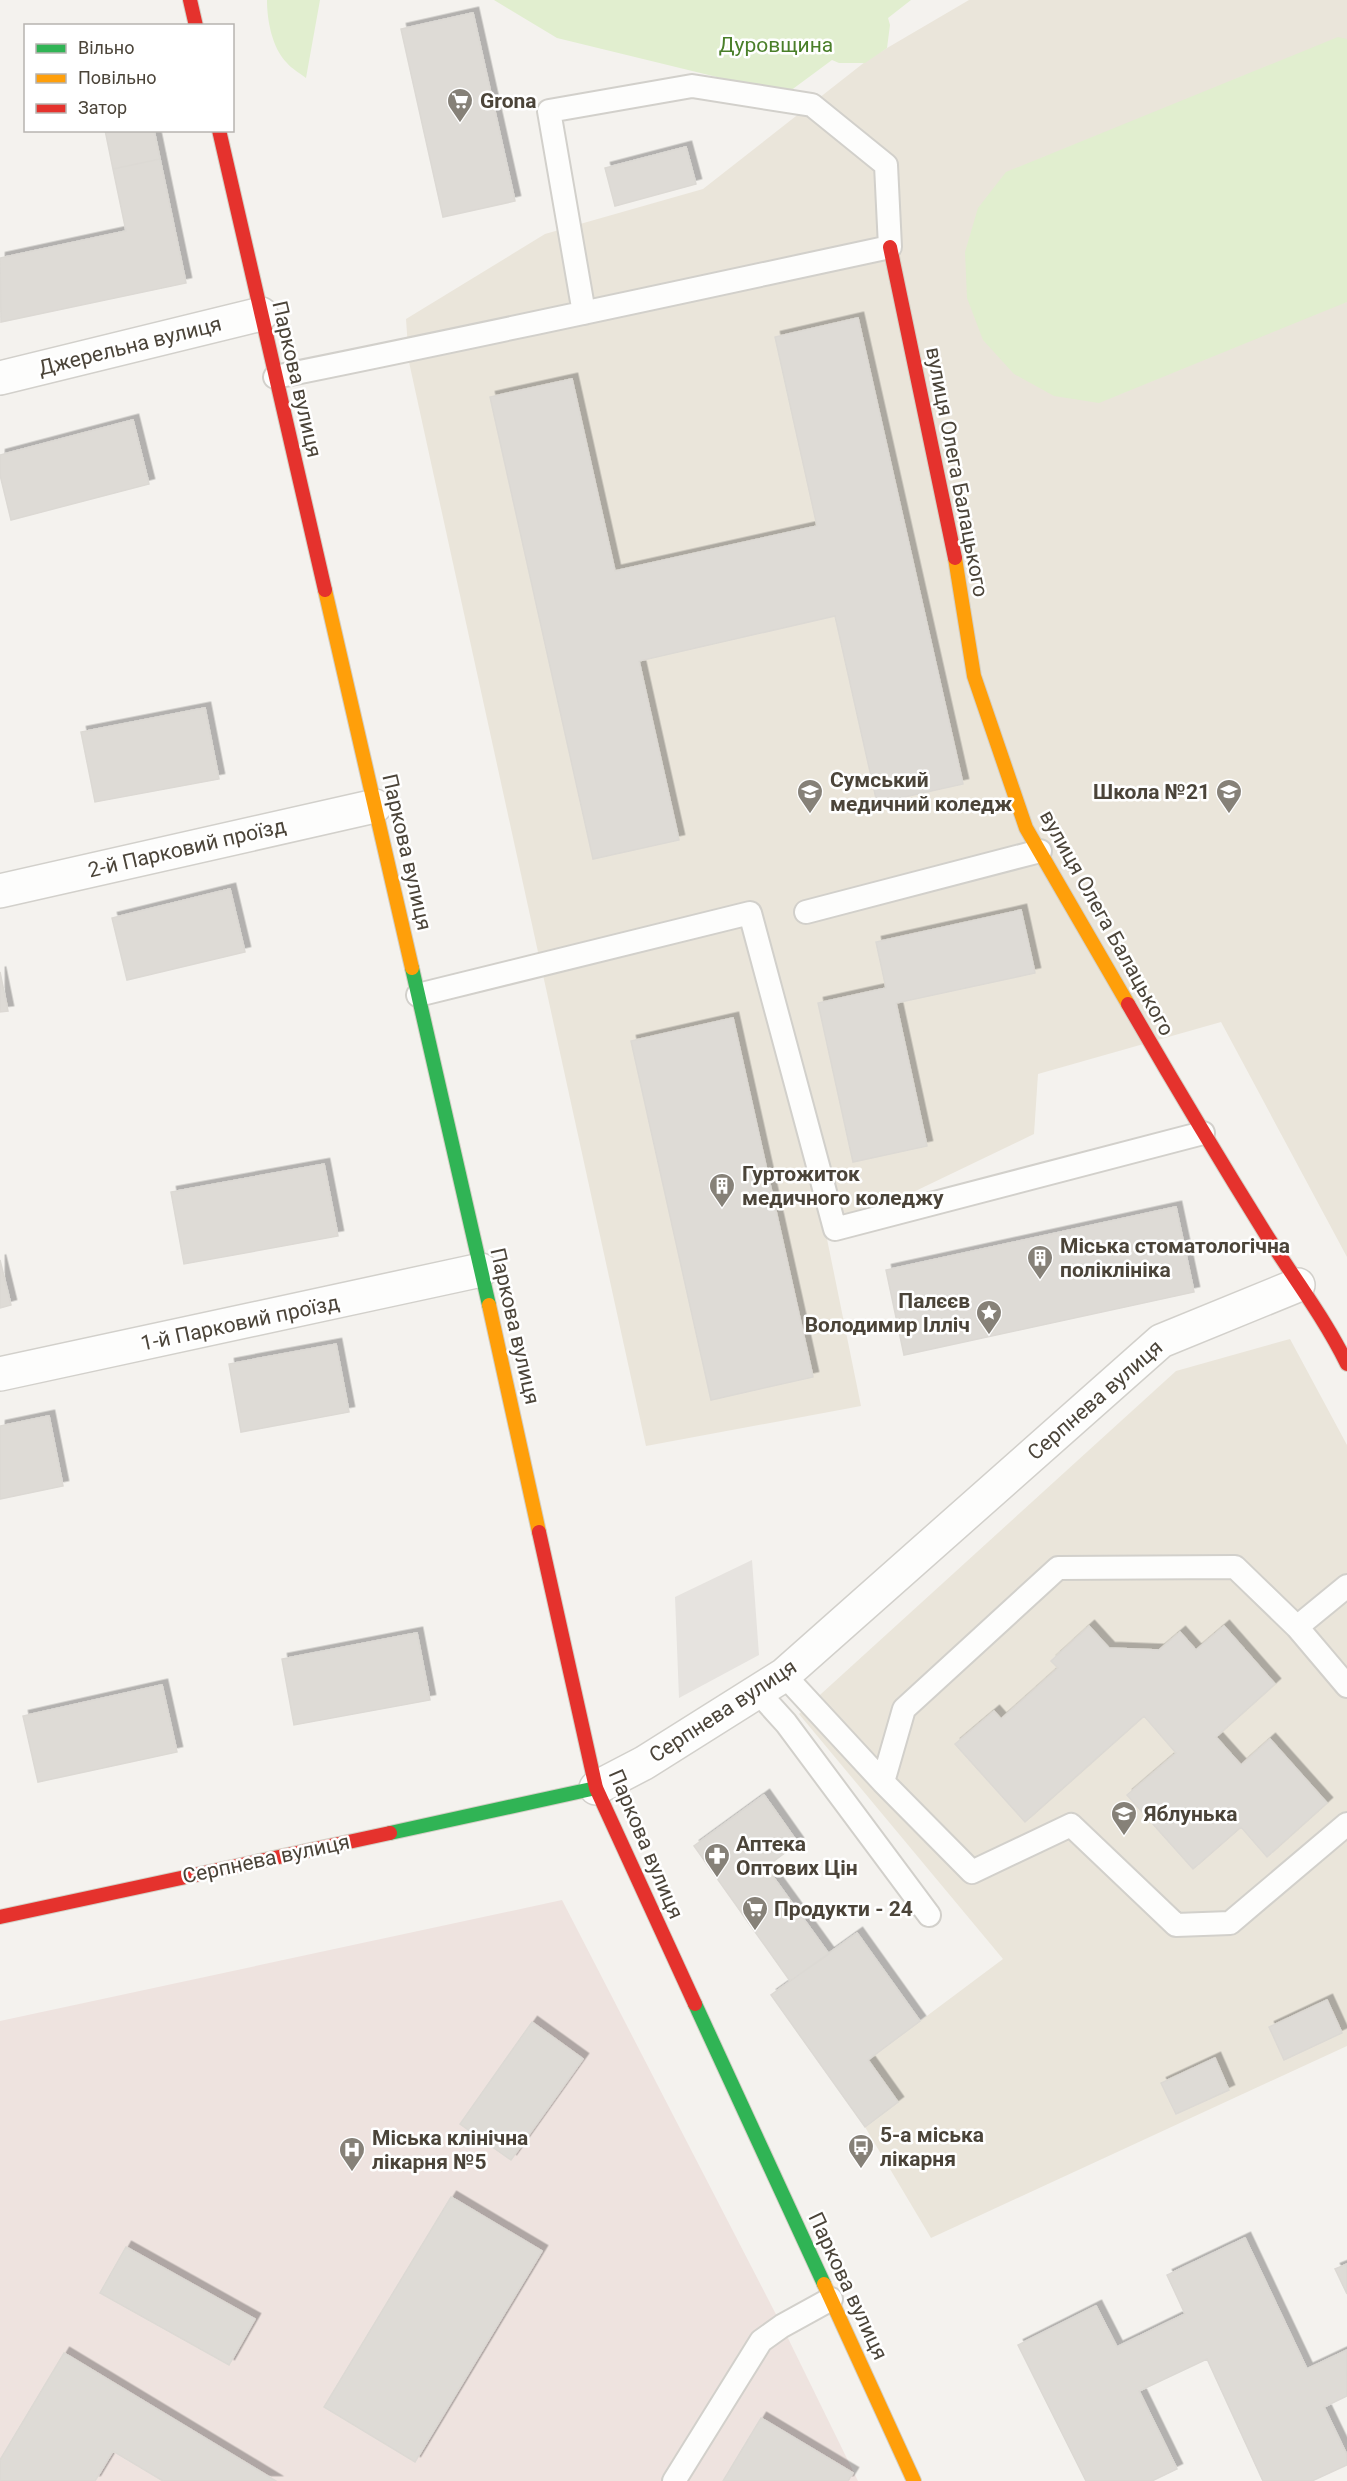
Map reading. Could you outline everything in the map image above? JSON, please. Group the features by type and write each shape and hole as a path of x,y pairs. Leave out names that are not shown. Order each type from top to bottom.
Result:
{"street":[{"path":"190,0 195,24"},
{"name":"Паркова вулиця","path":"219,132 481,1270 596,1788 914,2481"},
{"name":"вулиця Олега Балацького","path":"890,248 950,530 974,676 1026,828 1203,1133 1298,1285 1334,1335 1347,1364"},
{"name":"Джерельна вулиця","path":"0,378 261,314"},
{"name":"2-й Парковий проїзд","path":"0,891 375,806"},
{"name":"1-й Парковий проїзд","path":"0,1374 481,1270"},
{"name":"Серпнева вулиця","path":"0,1917 596,1788 644,1763 770,1683 1161,1341 1298,1285"}],"lane":[{"path":"275,377 584,313 890,248 886,165 812,105 692,86 549,111 584,313"},
{"path":"806,912 1040,851"},
{"path":"418,994 750,913 835,1229 1203,1133"},
{"path":"883,1782 904,1709 1058,1568 1235,1567 1297,1627 1347,1686"},
{"path":"1297,1627 1347,1586"},
{"path":"770,1683 883,1782 972,1872 1071,1826 1176,1925 1230,1923 1347,1824"},
{"path":"770,1683 786,1723 929,1915"},
{"path":"674,2481 761,2341 782,2326 831,2299"}],"shaded area":[{"name":"Сумський медичний коледж","path":"969,0 1347,0 1347,1257 1221,1022 1038,1074 1034,1134 826,1234 861,1406 646,1446 409,362 406,319 545,234 703,189 870,58"},
{"name":"Яблунька","path":"1290,1339 1347,1445 1347,2046 931,2238 865,2127 898,2102 868,2060 1003,1959 799,1714 1176,1371"},
{"path":"752,1560 759,1655 679,1698 675,1597"},
{"name":"Міська клінічна лікарня №5","path":"562,1900 782,2326 858,2481 0,2481 0,2021"}],"green space":[{"path":"267,0 320,0 306,78 289,65 274,42 269,25"},
{"name":"Дуровщина","path":"494,0 911,0 888,18 890,25 887,48 865,63 839,63 832,60 786,94 557,38"},
{"path":"1338,37 1347,39 1347,302 1099,403 1054,396 1014,374 983,340 967,298 965,252 978,208 1006,172"}],"building":[{"name":"Grona","path":"473,13 515,201 443,217 401,29"},
{"path":"105,132 154,132 160,159 113,169"},
{"path":"686,147 696,184 615,206 605,168"},
{"path":"160,159 186,283 1,322 0,258 126,231 113,169"},
{"path":"858,318 963,784 877,803 835,616 639,661 679,840 593,859 490,397 572,379 615,571 817,526 775,337"},
{"path":"133,420 149,484 11,520 0,475 0,455"},
{"path":"205,708 219,779 95,802 81,732"},
{"path":"230,889 245,952 127,980 112,918"},
{"path":"1021,910 1035,973 896,1003 927,1146 853,1162 818,1003 886,988 876,942"},
{"path":"0,972 8,1011 0,1012"},
{"name":"Гуртожиток медичного коледжу","path":"733,1018 813,1377 711,1400 631,1041"},
{"path":"324,1164 338,1236 184,1264 171,1192"},
{"name":"Міська стоматологічна поліклініка","path":"1176,1207 1194,1292 904,1355 886,1270"},
{"path":"0,1260 11,1305 0,1308"},
{"path":"336,1344 349,1412 241,1432 229,1364"},
{"path":"49,1416 63,1486 0,1499 0,1426"},
{"path":"1089,1626 1109,1648 1159,1650 1180,1632 1196,1650 1224,1626 1275,1684 1216,1737 1241,1765 1270,1739 1327,1803 1267,1857 1241,1827 1193,1869 1127,1795 1176,1753 1144,1716 1025,1822 955,1744 994,1711 1001,1719 1058,1668 1051,1661"},
{"path":"417,1633 430,1700 294,1725 282,1659"},
{"path":"162,1685 177,1752 38,1782 23,1716"},
{"path":"764,1795 798,1843 766,1867 829,1954 790,1981 694,1846"},
{"path":"857,1933 920,2021 868,2060 898,2102 865,2127 771,1995"},
{"path":"1327,2000 1342,2033 1284,2060 1269,2027"},
{"path":"532,2022 583,2059 511,2160 460,2124"},
{"path":"1215,2058 1229,2090 1176,2114 1161,2083"},
{"path":"451,2197 542,2251 415,2462 324,2407"},
{"path":"1245,2238 1307,2369 1347,2350 1347,2396 1324,2407 1347,2455 1347,2465 1312,2481 1263,2481 1207,2359 1139,2391 1177,2469 1152,2481 1086,2481 1018,2345 1096,2306 1117,2347 1185,2314 1167,2275"},
{"path":"126,2247 255,2319 229,2365 100,2293"},
{"path":"1347,2264 1347,2294 1335,2269"},
{"path":"64,2353 276,2481 163,2481 113,2451 95,2481 0,2481 0,2460"},
{"path":"761,2418 853,2473 848,2481 723,2481"}],"traffic: fast":[{"path":"412,968 489,1305"},
{"path":"390,1833 596,1788"},
{"path":"695,2004 824,2284"}],"traffic: slow":[{"path":"955,558 974,676 1026,828 1128,1004"},
{"path":"325,590 412,968"},
{"path":"489,1305 539,1532"},
{"path":"824,2284 914,2481"}],"traffic: jam":[{"path":"190,0 196,24"},
{"path":"219,132 325,590"},
{"path":"890,247 955,558"},
{"path":"1128,1004 1231,1178 1319,1315 1347,1364"},
{"path":"539,1532 596,1788 695,2004"},
{"path":"0,1917 390,1833"}],"place":[{"name":"Grona","path":"460,124"},
{"name":"Сумський медичний коледж","path":"810,815"},
{"name":"Школа №21","path":"1229,815"},
{"name":"Гуртожиток медичного коледжу","path":"722,1209"},
{"name":"Міська стоматологічна поліклініка","path":"1040,1281"},
{"name":"Палєєв Володимир Ілліч","path":"989,1336"},
{"name":"Яблунька","path":"1124,1837"},
{"name":"Аптека Оптових Цін","path":"717,1879"},
{"name":"Продукти - 24","path":"755,1932"},
{"name":"5-а міська лікарня","path":"861,2170"},
{"name":"Міська клінічна лікарня №5","path":"352,2173"}]}
